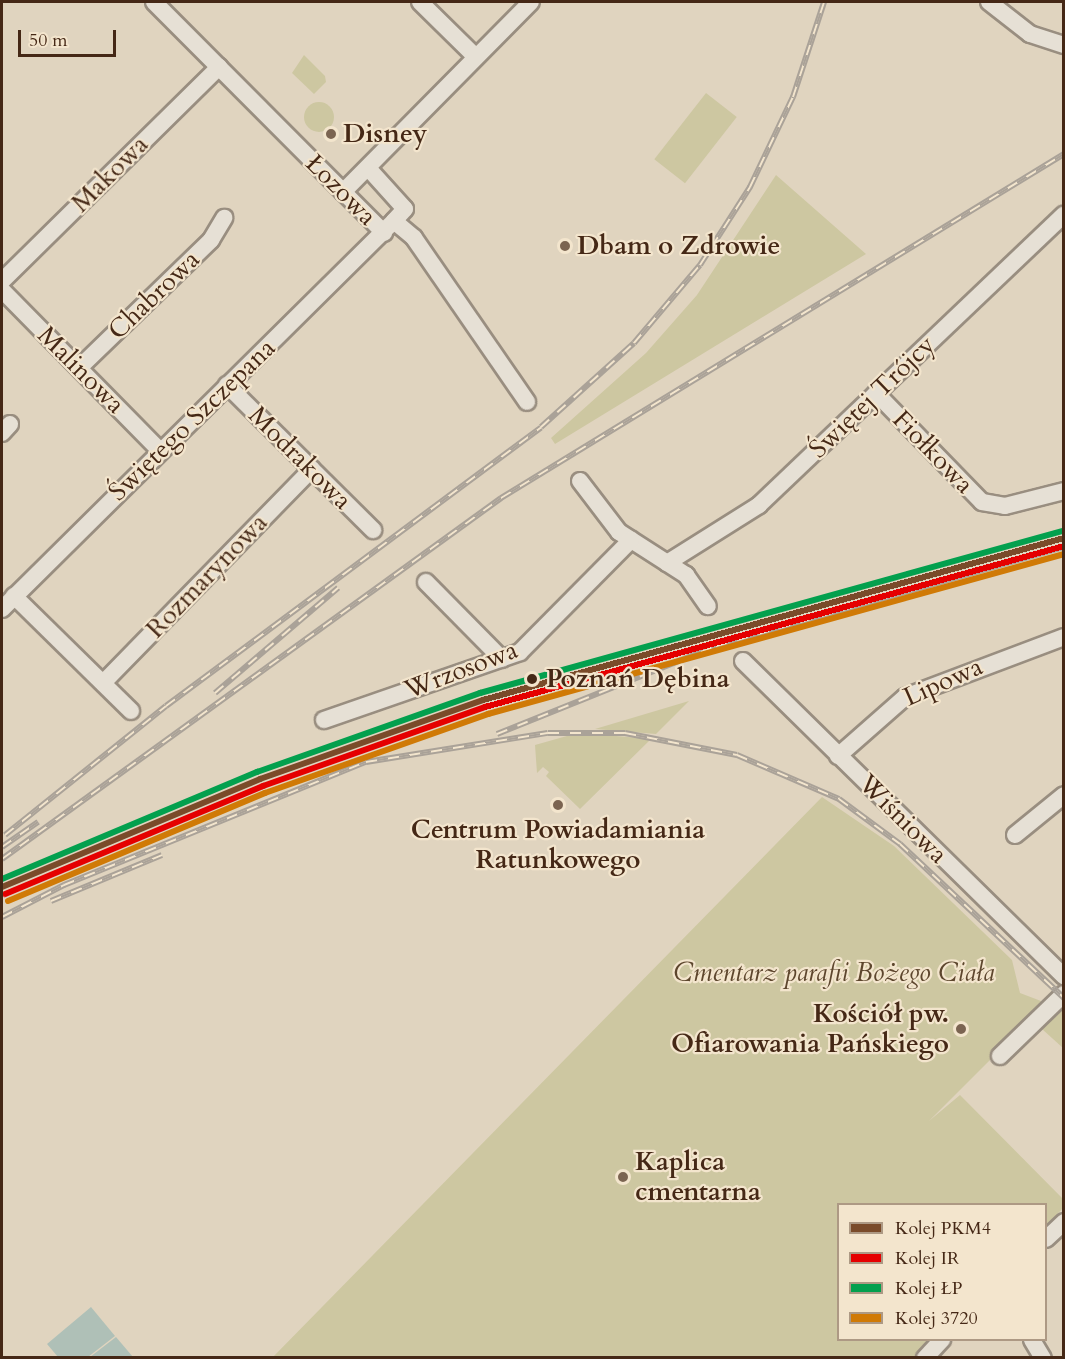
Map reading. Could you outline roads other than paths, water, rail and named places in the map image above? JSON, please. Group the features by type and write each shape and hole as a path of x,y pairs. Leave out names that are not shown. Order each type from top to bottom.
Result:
{"street":[{"name":"Łozowa","path":"154,2 343,192 389,227 414,238 527,402"},
{"path":"420,2 476,57"},
{"path":"343,192 531,2"},
{"path":"989,2 1030,34 1064,45"},
{"name":"Makowa","path":"2,281 219,67"},
{"path":"368,168 405,209 389,227"},
{"name":"Świętej Trójcy","path":"667,563 759,505 1064,215"},
{"name":"Chabrowa","path":"79,368 211,240 224,218"},
{"name":"Świętego Szczepana","path":"2,609 389,227"},
{"name":"Malinowa","path":"2,290 160,451"},
{"name":"Modrakowa","path":"227,385 373,530"},
{"name":"Fiołkowa","path":"876,393 982,502 1005,506 1064,491"},
{"name":"Rozmarynowa","path":"103,683 312,469"},
{"path":"580,481 631,540 686,575 708,606"},
{"name":"Wrzosowa","path":"324,720 502,658 527,647 631,540"},
{"path":"426,582 502,658"},
{"path":"14,596 131,711"},
{"name":"Lipowa","path":"838,756 904,697 1064,637"},
{"name":"Wiśniowa","path":"743,661 1064,976"},
{"path":"1015,835 1064,795"},
{"path":"1000,1056 1064,994"},
{"path":"1047,1238 1064,1222"},
{"path":"925,1358 941,1341"},
{"path":"1033,1341 1043,1358"}],"railway":[{"path":"5,835 166,706 541,427 634,343 700,265 750,187 793,97 824,2"},
{"path":"2,859 501,498 1064,154"},
{"path":"497,734 716,646 1064,547"},
{"path":"215,693 338,588"},
{"path":"2,917 64,885 366,762 548,733 625,733 737,755 839,799 900,844 1064,998"},
{"path":"2,847 38,822"},
{"path":"51,901 162,855"}],"rail line":[{"name":"ŁP","path":"2,879 257,772 480,693 1062,531"},
{"name":"PKM4","path":"2,887 260,779 483,700 1064,538"},
{"name":"IR","path":"5,894 263,786 485,707 1064,546"},
{"name":"3720","path":"8,901 265,793 488,714 1064,554"}],"place":[{"name":"Disney","path":"331,134"},
{"name":"Dbam o Zdrowie","path":"565,246"},
{"name":"Poznań Dębina","path":"532,679"},
{"name":"Centrum Powiadamiania Ratunkowego","path":"558,805"},
{"name":"Kościół pw. Ofiarowania Pańskiego","path":"961,1029"},
{"name":"Kaplica cmentarna","path":"623,1177"}],"park label":[{"name":"Cmentarz parafii Bożego Ciała","path":"834,973"}]}
